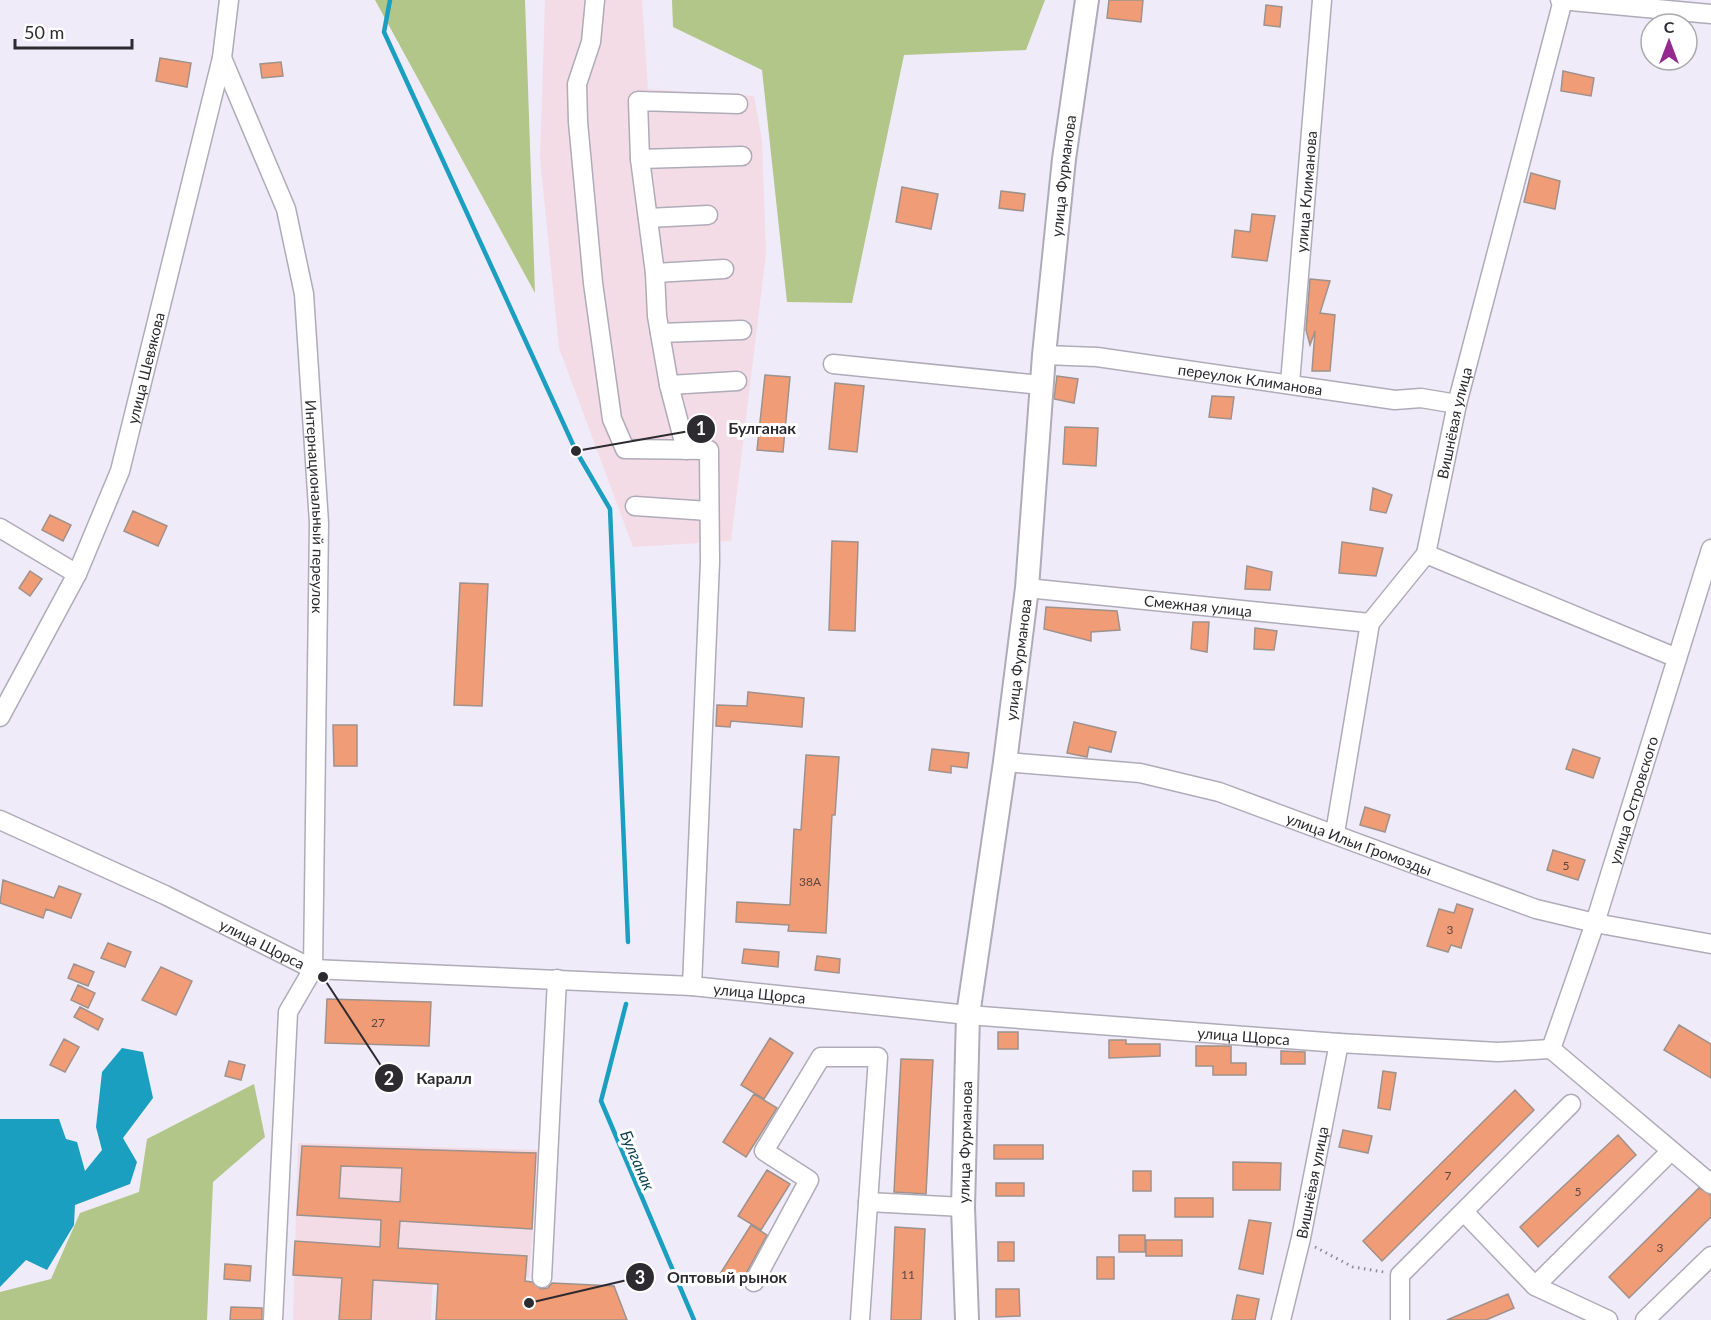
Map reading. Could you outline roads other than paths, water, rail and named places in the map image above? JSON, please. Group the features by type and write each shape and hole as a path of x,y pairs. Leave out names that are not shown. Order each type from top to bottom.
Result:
{"main road":[{"name":"улица Фурманова","path":"967,1320 963,1207 968,1015 1005,762 1027,588 1041,385 1064,159 1087,0"}],"street":[{"name":"улица Шевякова","path":"0,717 77,574 120,471 222,58 229,0"},
{"path":"595,0 591,42 577,84 578,123 593,283 612,419 626,449 709,450 710,562 692,986"},
{"name":"улица Климанова","path":"1290,383 1322,0"},
{"path":"1562,0 1711,14"},
{"name":"Вишнёвая улица","path":"1335,833 1370,623 1426,554 1457,404 1562,0"},
{"name":"Интернациональный переулок","path":"222,58 286,209 304,294 319,523 313,969"},
{"path":"686,450 669,385 660,333 655,273 640,159 638,101 738,104"},
{"path":"640,159 742,156"},
{"path":"648,218 708,215"},
{"path":"655,273 724,269"},
{"path":"660,333 742,330"},
{"name":"переулок Климанова","path":"1044,355 1097,357 1249,380 1290,383 1395,400 1421,398 1457,404"},
{"path":"833,364 1041,385"},
{"path":"669,385 737,381"},
{"path":"635,506 708,511"},
{"path":"0,528 77,574"},
{"name":"улица Островского","path":"1551,1049 1595,923 1711,549"},
{"path":"1426,554 1677,658"},
{"name":"Смежная улица","path":"1027,588 1370,623"},
{"name":"улица Ильи Громозды","path":"1005,762 1140,773 1219,792 1536,909 1595,923 1711,944"},
{"name":"улица Щорса","path":"0,820 165,895 313,969 692,986 968,1015 1339,1043 1498,1052 1551,1049"},
{"path":"273,1320 288,1012 313,969"},
{"path":"542,1278 557,979"},
{"name":"Вишнёвая улица","path":"1281,1320 1301,1238 1339,1043"},
{"path":"1551,1049 1711,1184"},
{"path":"754,1282 808,1180 764,1151 821,1057 878,1057 860,1320"},
{"path":"1400,1320 1400,1275 1571,1104"},
{"path":"1535,1286 1671,1150"},
{"path":"868,1202 963,1207"},
{"path":"1464,1212 1535,1286 1608,1320"},
{"path":"1645,1320 1711,1256"}],"water":[{"path":"122,1048 143,1052 153,1098 123,1138 137,1162 130,1184 75,1205 74,1225 47,1270 26,1260 0,1287 0,1119 59,1119 66,1139 77,1142 85,1171 102,1150 96,1127 102,1072"}],"waterway":[{"name":"Булганак","path":"390,0 384,32 576,451 610,509 628,942"},
{"name":"Булганак","path":"626,1004 601,1101 694,1320"}],"place":[{"name":"Булганак","path":"576,451"},
{"name":"Каралл","path":"323,977"},
{"name":"Оптовый рынок","path":"529,1303"}]}
